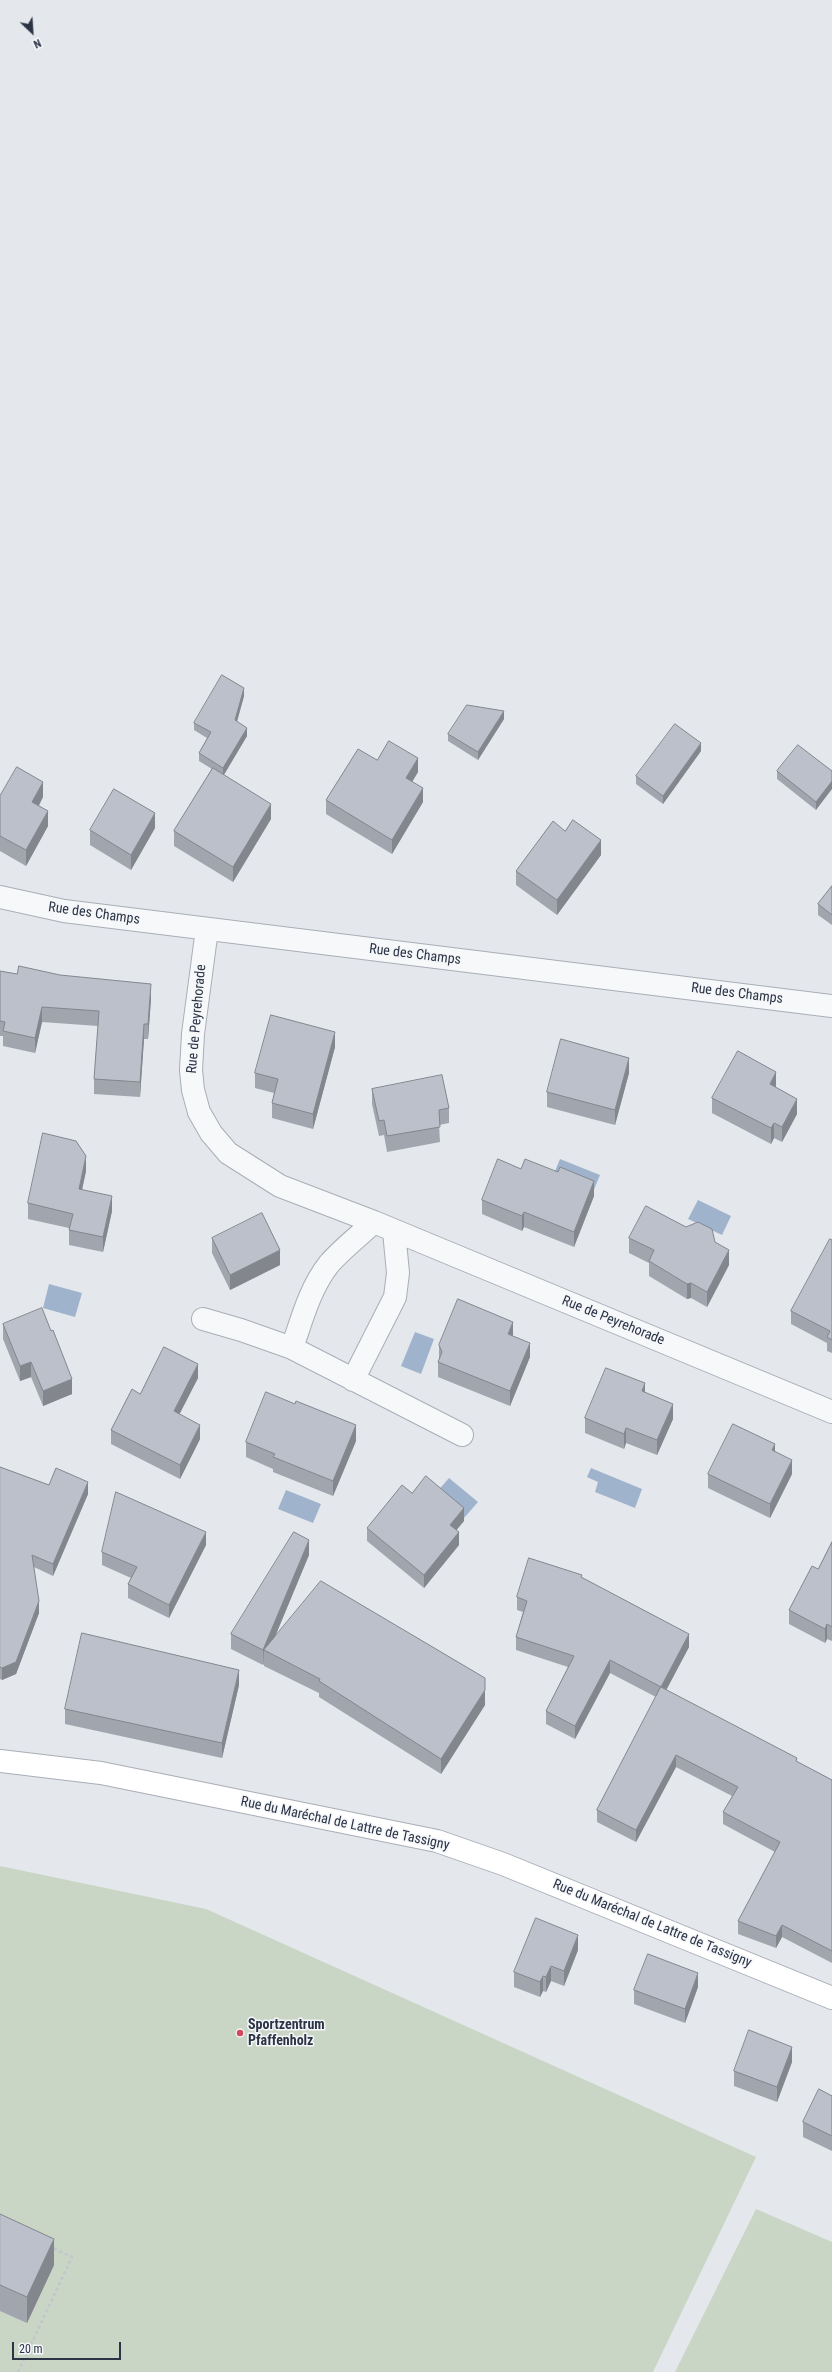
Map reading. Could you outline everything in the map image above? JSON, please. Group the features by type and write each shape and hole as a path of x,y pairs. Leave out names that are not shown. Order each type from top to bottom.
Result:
{"main road":[{"name":"Rue du Maréchal de Lattre de Tassigny","path":"0,1762 101,1773 437,1841 504,1864 832,1998"}],"street":[{"name":"Rue des Champs","path":"0,897 64,911 832,1006"},
{"name":"Rue de Peyrehorade","path":"207,929 193,1034 191,1070 193,1090 199,1112 211,1133 228,1153 280,1186 374,1222 832,1412"},
{"path":"292,1348 310,1296 321,1276 330,1263 374,1222"},
{"path":"353,1380 396,1297 398,1273 394,1231"},
{"path":"203,1320 241,1330 292,1348 462,1435"}],"path":[{"path":"18,2372 72,2256 50,2247"}],"green space":[{"name":"Sportzentrum Pfaffenholz","path":"0,1866 206,1909 756,2157 653,2372 0,2372"},
{"path":"756,2209 832,2242 832,2372 675,2372"}],"water":[{"path":"560,1159 600,1175 593,1192 553,1176"},
{"path":"698,1200 731,1216 722,1235 688,1219"},
{"path":"49,1284 82,1293 75,1317 43,1308"},
{"path":"415,1332 434,1339 421,1374 401,1366"},
{"path":"591,1468 642,1489 635,1508 595,1492 598,1482 587,1477"},
{"path":"449,1478 478,1502 464,1518 435,1494"},
{"path":"286,1490 321,1504 313,1523 278,1509"}],"building":[{"path":"222,675 244,688 235,720 247,728 223,768 199,753 211,732 194,723"},
{"path":"467,705 504,711 478,752 448,734"},
{"path":"675,724 701,743 663,796 636,776"},
{"path":"389,741 418,758 406,778 423,788 392,840 326,800 358,749 377,760"},
{"path":"798,745 832,771 832,781 816,802 777,771"},
{"path":"17,767 43,782 32,802 48,811 26,850 0,836 0,796"},
{"path":"213,768 271,804 233,867 174,831"},
{"path":"114,789 155,813 131,855 90,830"},
{"path":"573,820 601,840 557,900 516,871 553,821 565,831"},
{"path":"832,886 832,915 818,904"},
{"path":"19,966 60,975 151,984 148,1024 144,1024 140,1082 94,1079 99,1011 42,1007 35,1038 3,1031 5,1022 0,1021 0,971 17,974"},
{"path":"271,1015 335,1032 313,1114 272,1103 278,1079 255,1073"},
{"path":"561,1039 629,1058 615,1110 547,1092"},
{"path":"738,1051 776,1072 770,1084 797,1099 782,1127 774,1123 771,1128 712,1098"},
{"path":"442,1075 449,1108 439,1110 440,1127 387,1136 384,1120 379,1121 372,1089"},
{"path":"43,1133 76,1141 86,1156 79,1189 112,1196 103,1237 69,1230 73,1214 28,1203"},
{"path":"498,1159 521,1169 525,1159 558,1172 560,1167 594,1181 574,1232 524,1212 522,1216 482,1200"},
{"path":"646,1206 686,1227 698,1222 712,1229 715,1242 729,1250 707,1292 691,1283 687,1284 649,1261 654,1250 629,1238"},
{"path":"262,1213 280,1250 230,1275 212,1238"},
{"path":"830,1239 832,1240 832,1340 827,1337 830,1331 791,1311"},
{"path":"458,1299 513,1322 508,1334 530,1343 510,1391 438,1362 442,1352 439,1345"},
{"path":"42,1308 51,1331 53,1330 72,1379 43,1391 31,1362 20,1366 3,1324"},
{"path":"164,1347 198,1364 174,1411 200,1425 180,1465 111,1430 132,1389 140,1394"},
{"path":"606,1368 645,1383 642,1391 673,1404 657,1440 626,1428 624,1434 585,1418"},
{"path":"266,1392 295,1404 296,1401 356,1425 333,1481 273,1457 275,1454 246,1442"},
{"path":"733,1424 775,1444 772,1450 792,1460 770,1504 708,1474"},
{"path":"0,1467 49,1485 56,1468 88,1482 53,1564 32,1555 39,1601 16,1662 2,1668 0,1667"},
{"path":"426,1476 464,1508 450,1525 459,1532 424,1575 367,1528 402,1485 412,1493"},
{"path":"116,1492 206,1532 169,1605 128,1584 137,1567 102,1552"},
{"path":"294,1532 309,1540 263,1650 231,1634"},
{"path":"832,1542 832,1627 827,1624 825,1629 789,1610 812,1566 818,1569"},
{"path":"529,1558 582,1575 581,1577 689,1634 661,1687 610,1660 575,1726 546,1711 574,1656 516,1637 527,1601 517,1597"},
{"path":"321,1581 485,1678 485,1690 441,1759 319,1681 320,1679 264,1650"},
{"path":"82,1633 239,1670 222,1743 65,1709"},
{"path":"661,1687 797,1758 796,1761 832,1780 832,1951 782,1925 776,1936 738,1921 780,1842 723,1812 738,1787 676,1755 636,1830 597,1810"},
{"path":"536,1918 578,1935 564,1971 551,1966 546,1977 543,1976 540,1982 514,1972"},
{"path":"648,1954 698,1973 685,2009 634,1990"},
{"path":"749,2030 792,2047 777,2087 734,2071"},
{"path":"819,2089 832,2096 832,2136 803,2122"},
{"path":"0,2214 54,2239 27,2297 0,2285"}],"place":[{"name":"Sportzentrum Pfaffenholz","path":"240,2033"}]}
